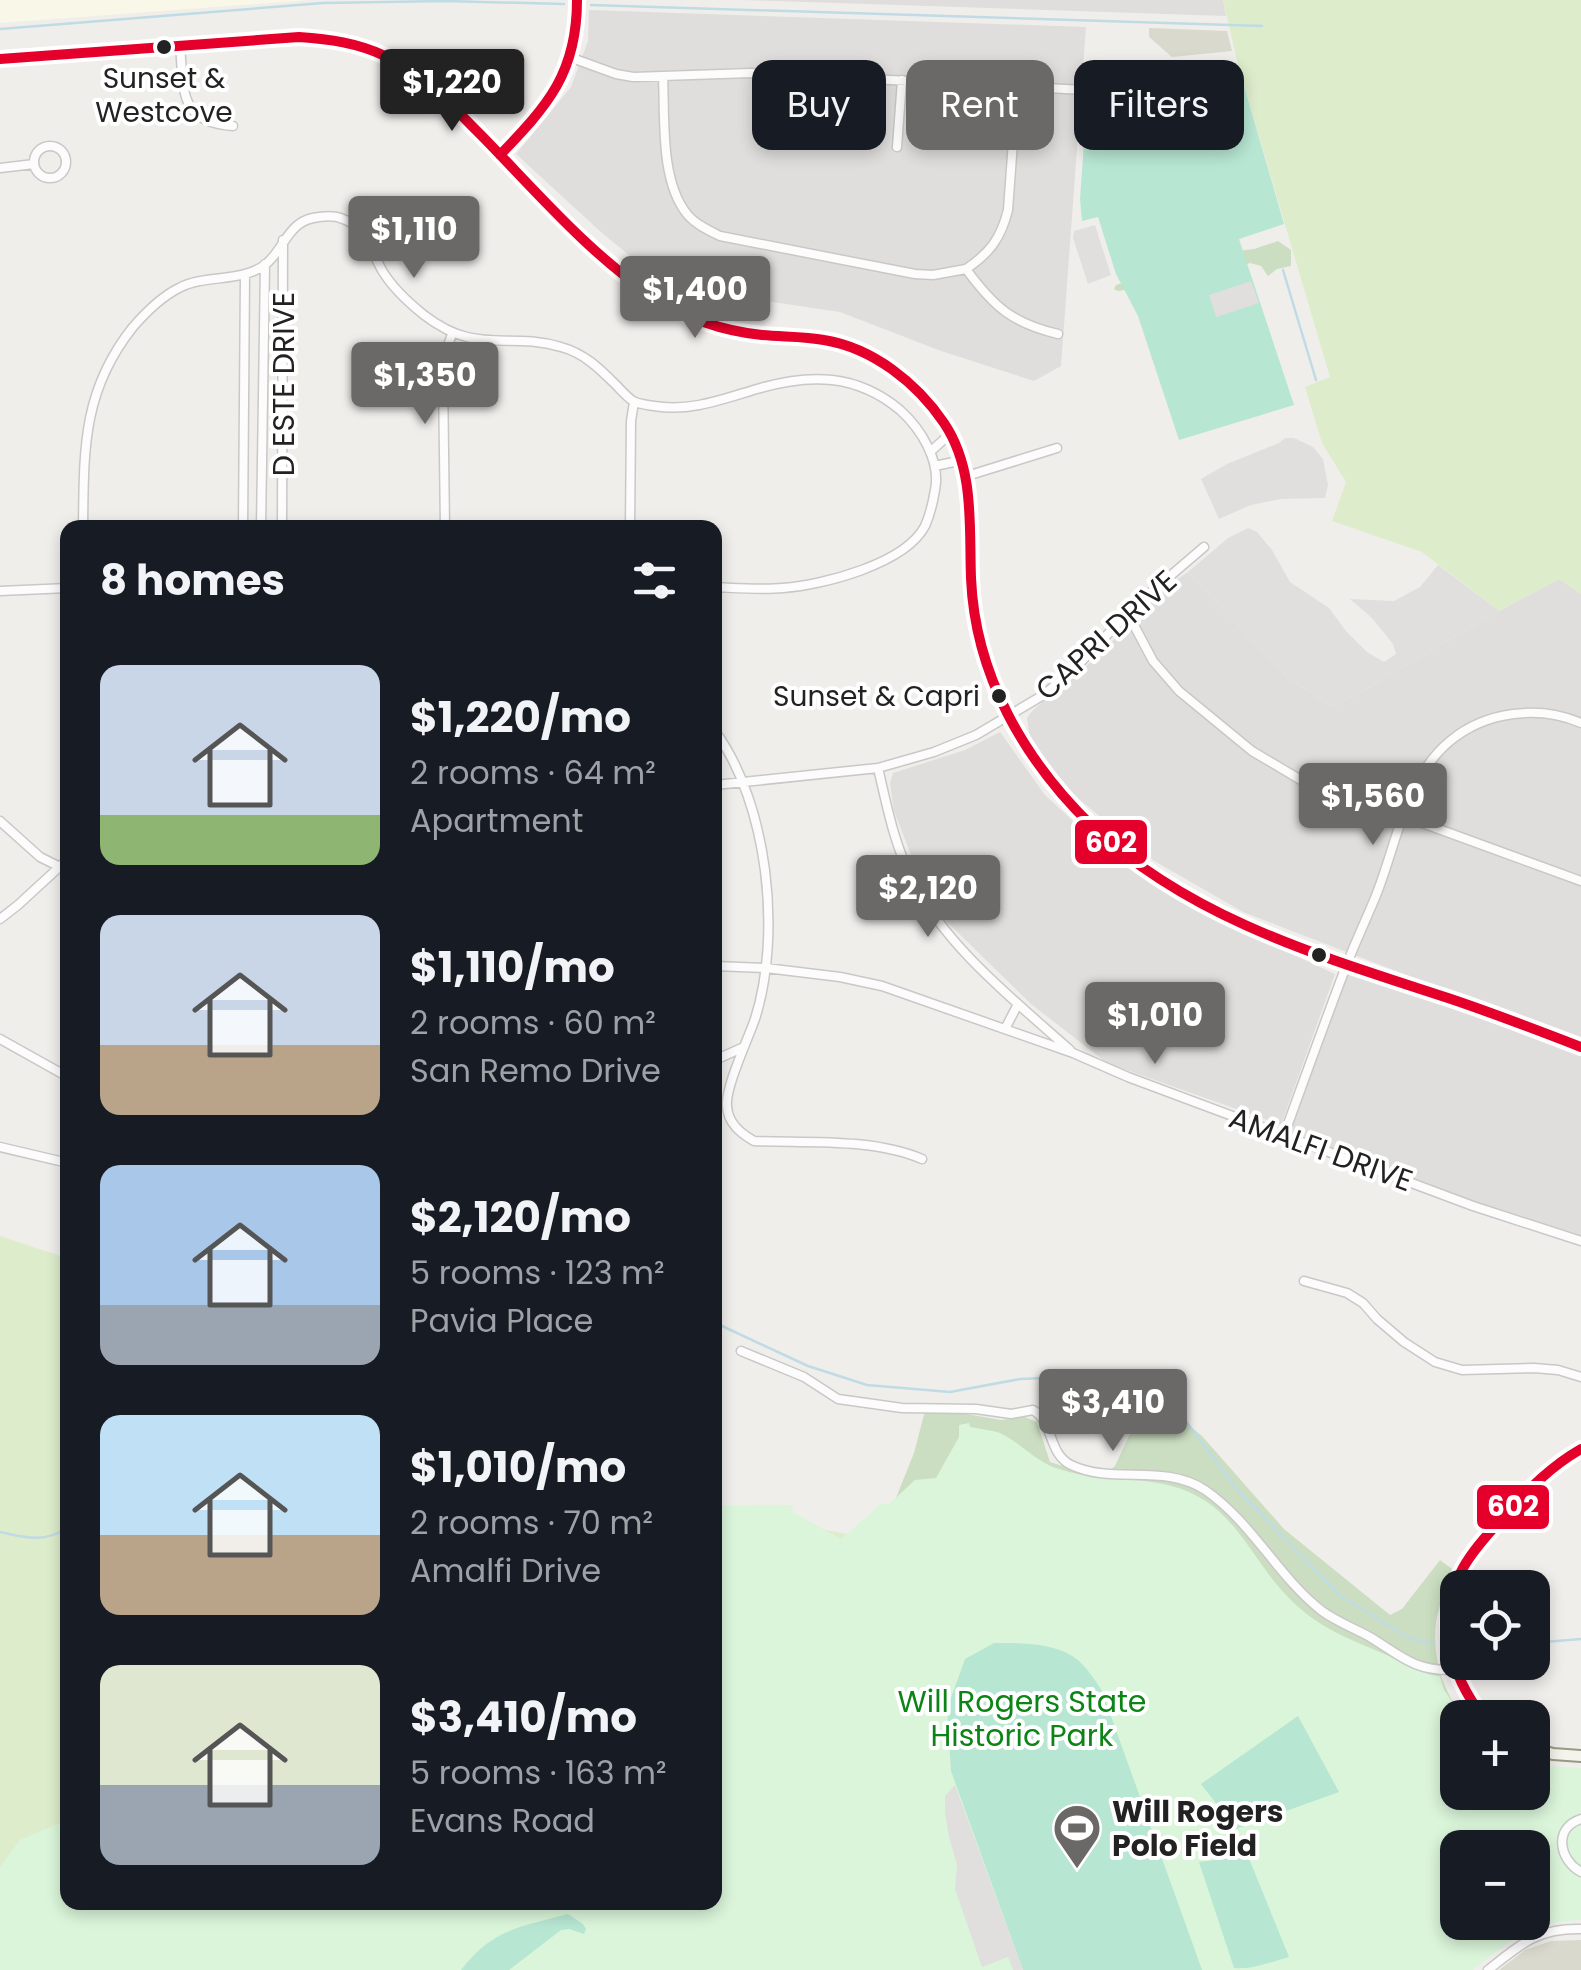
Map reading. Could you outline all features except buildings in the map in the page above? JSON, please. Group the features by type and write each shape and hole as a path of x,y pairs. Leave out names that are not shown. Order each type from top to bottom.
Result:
{"main road":[{"path":"500,155 559,87 577,38 577,0"},
{"path":"0,59 300,37 360,45 418,74 621,272 672,308 734,330 836,342 886,366 907,380 938,413 963,460 970,497 969,573 974,620 989,675 1006,718 1032,759 1071,805 1104,837 1144,867 1210,908 1346,965 1473,1006 1581,1047"},
{"path":"1462,1570 1528,1488 1553,1466 1581,1450"},
{"path":"1550,1753 1581,1756"}],"street":[{"path":"180,46 188,105 202,120 232,126"},
{"path":"572,58 616,74 663,77 752,73"},
{"path":"663,77 669,176 675,194 687,214 702,228 720,236 915,274 966,269 995,245 1004,229 1013,150"},
{"path":"886,79 906,80"},
{"path":"897,147 902,80"},
{"path":"47,146 61,150 66,160 63,171 54,178 39,174 34,164 38,150 47,146"},
{"path":"0,168 34,164"},
{"path":"83,520 84,449 90,414 102,375 118,346 146,312 180,287 245,274 265,264 304,220 323,216 356,225 366,236 383,273 400,294 452,334 472,340 537,341 564,348 591,361 634,402 688,408 763,387 824,378 862,386 903,413 930,452 937,484 924,528 906,548 875,564 818,582 784,588 722,588"},
{"name":"D ESTE DRIVE","path":"282,520 284,240"},
{"name":"D ESTE DRIVE","path":"262,520 265,264"},
{"path":"966,269 1008,316 1058,334"},
{"name":"D ESTE DRIVE","path":"243,520 245,274"},
{"path":"446,520 444,377 452,334"},
{"path":"630,520 630,421 634,402"},
{"path":"930,452 950,434"},
{"path":"968,476 1057,448"},
{"path":"935,466 963,460"},
{"name":"CAPRI DRIVE","path":"722,784 878,768 958,743 1045,694 1204,547"},
{"path":"0,591 60,588"},
{"path":"1128,614 1153,661 1178,691 1252,750 1306,784 1581,881"},
{"path":"1284,1135 1404,816 1420,778 1436,755 1471,728 1508,714 1553,714 1581,722"},
{"path":"722,744 743,782 765,860 769,921 766,968 756,1017 726,1102 733,1125 754,1141 864,1145 902,1150 922,1158"},
{"path":"878,768 900,852 929,911 1018,1004 1074,1053"},
{"path":"0,821 40,857 60,867"},
{"path":"0,920 60,871"},
{"name":"AMALFI DRIVE","path":"722,966 840,977 882,986 1074,1053 1128,1077 1473,1206 1581,1241"},
{"path":"1004,1029 1018,1004"},
{"path":"0,1039 60,1073"},
{"path":"722,1057 744,1047"},
{"path":"0,1147 60,1161"},
{"path":"1304,1281 1346,1293 1404,1342 1435,1362 1462,1370 1534,1368 1581,1377"},
{"path":"741,1351 804,1377 838,1399 902,1408 976,1409 1011,1414 1033,1410 1040,1414 1060,1457 1070,1465 1190,1480 1232,1512 1322,1611 1406,1661 1440,1669"},
{"path":"1581,1819 1564,1830 1561,1843 1564,1857 1581,1872"},
{"path":"1488,1970 1520,1945 1547,1931 1581,1929"}],"shaded area":[{"path":"0,0 311,0 0,23"},
{"path":"744,0 1223,0 1226,16"},
{"path":"589,10 1086,27 1084,60 1074,60 1077,150 1061,366 1034,381 840,312 703,292 641,265 516,154 571,87 588,41"},
{"path":"1149,28 1227,31 1232,51 1172,57 1149,37"},
{"path":"1095,225 1111,275 1088,284 1073,238 1074,231"},
{"path":"1251,281 1259,303 1216,317 1209,295"},
{"path":"1285,438 1313,447 1323,459 1328,485 1325,498 1281,499 1251,505 1219,519 1201,479"},
{"path":"1248,528 1257,532 1272,550 1290,582 1329,608 1367,652 1384,662 1396,654 1393,644 1350,599 1394,601 1420,587 1438,565 1499,611 1331,706 1288,678 1188,572 1228,538"},
{"path":"1188,572 1288,678 1331,706 1559,579 1581,594 1581,1037 1243,912 1151,859 1068,790 1030,739 1027,718 1097,657 1166,587"},
{"path":"1000,732 1045,795 1115,860 1201,912 1335,974 1281,1125 1107,1063 1031,1004 947,922 920,878 894,811 890,783 893,773 965,750"},
{"path":"1346,965 1581,1047 1581,1241 1284,1135"},
{"path":"955,1785 1023,1970 1013,1970 1008,1957 982,1967 955,1889 957,1865 949,1837 945,1796"},
{"path":"1581,1940 1581,1970 1499,1970 1525,1950 1551,1941"}],"green space":[{"path":"1223,0 1581,0 1581,594 1559,579 1499,611 1422,552 1332,521 1346,482 1322,443 1305,387 1330,377 1244,85 1244,60 1237,60"},
{"path":"1244,86 1284,224 1239,239 1294,405 1179,440 1138,316 1116,274 1098,217 1082,221 1083,150 1244,150"},
{"path":"1278,241 1291,250 1291,266 1268,276 1261,266 1250,263 1207,277 1114,289 1116,285 1217,254"},
{"path":"0,1236 60,1256 60,1910 722,1910 722,1505 728,1512 879,1540 844,1918 0,1970"},
{"path":"1149,1392 1202,1436 1284,1529 1390,1615 1402,1609 1440,1560 1452,1569 1440,1570 1437,1660 1440,1680 1452,1700 1440,1700 1440,1710 879,1540 914,1453 926,1407 1001,1420 1025,1417 1037,1422 1050,1462 1100,1478 1115,1466"},
{"name":"Will Rogers State Historic Park","path":"969,1423 970,1427 1000,1433 1059,1469 1172,1486 1207,1502 1230,1522 1276,1584 1310,1617 1415,1669 1440,1676 1451,1700 1440,1700 1440,1810 1550,1810 1550,1766 1581,1768 1581,1920 1550,1924 1550,1830 1440,1830 1440,1940 1513,1940 1473,1970 0,1970 0,1867 20,1840 60,1823 60,1910 722,1910 722,1506 792,1505 793,1512 841,1539 915,1480 936,1478 959,1437 959,1425"},
{"name":"Will Rogers Polo Field","path":"994,1643 1041,1645 1064,1651 1082,1664 1102,1691 1202,1970 1023,1970 951,1771 947,1709 965,1659"},
{"path":"1298,1716 1339,1792 1236,1829 1201,1784"},
{"path":"1248,1856 1289,1957 1234,1968 1199,1862"},
{"path":"568,1914 583,1924 584,1934 561,1930 509,1970 461,1970 497,1937"}],"waterway":[{"path":"0,29 323,3 564,4"},
{"path":"591,5 1262,26"},
{"path":"1283,270 1316,380"},
{"path":"722,1326 808,1366 867,1385 950,1392 1020,1379 1121,1375 1179,1412 1238,1491 1342,1597 1413,1640 1434,1643"},
{"path":"0,1532 27,1537 60,1532"},
{"path":"1550,1642 1581,1639"}],"transit line":[{"name":"602","path":"500,155 545,103 565,68 576,26 577,0"},
{"name":"602","path":"0,59 299,37 364,48 399,63 436,91 585,241 630,280 667,305 719,327 824,340 876,359 921,394 954,441 966,479 975,614 993,682 1025,744 1092,826 1171,886 1260,932 1581,1047"},
{"name":"602","path":"1471,1700 1450,1646 1448,1626 1454,1587 1472,1554 1506,1514 1550,1470 1581,1449"}],"place":[{"name":"Sunset & Westcove","path":"164,47"},
{"name":"Sunset & Capri","path":"999,696"},
{"name":"Will Rogers Polo Field","path":"1077,1870"}]}
